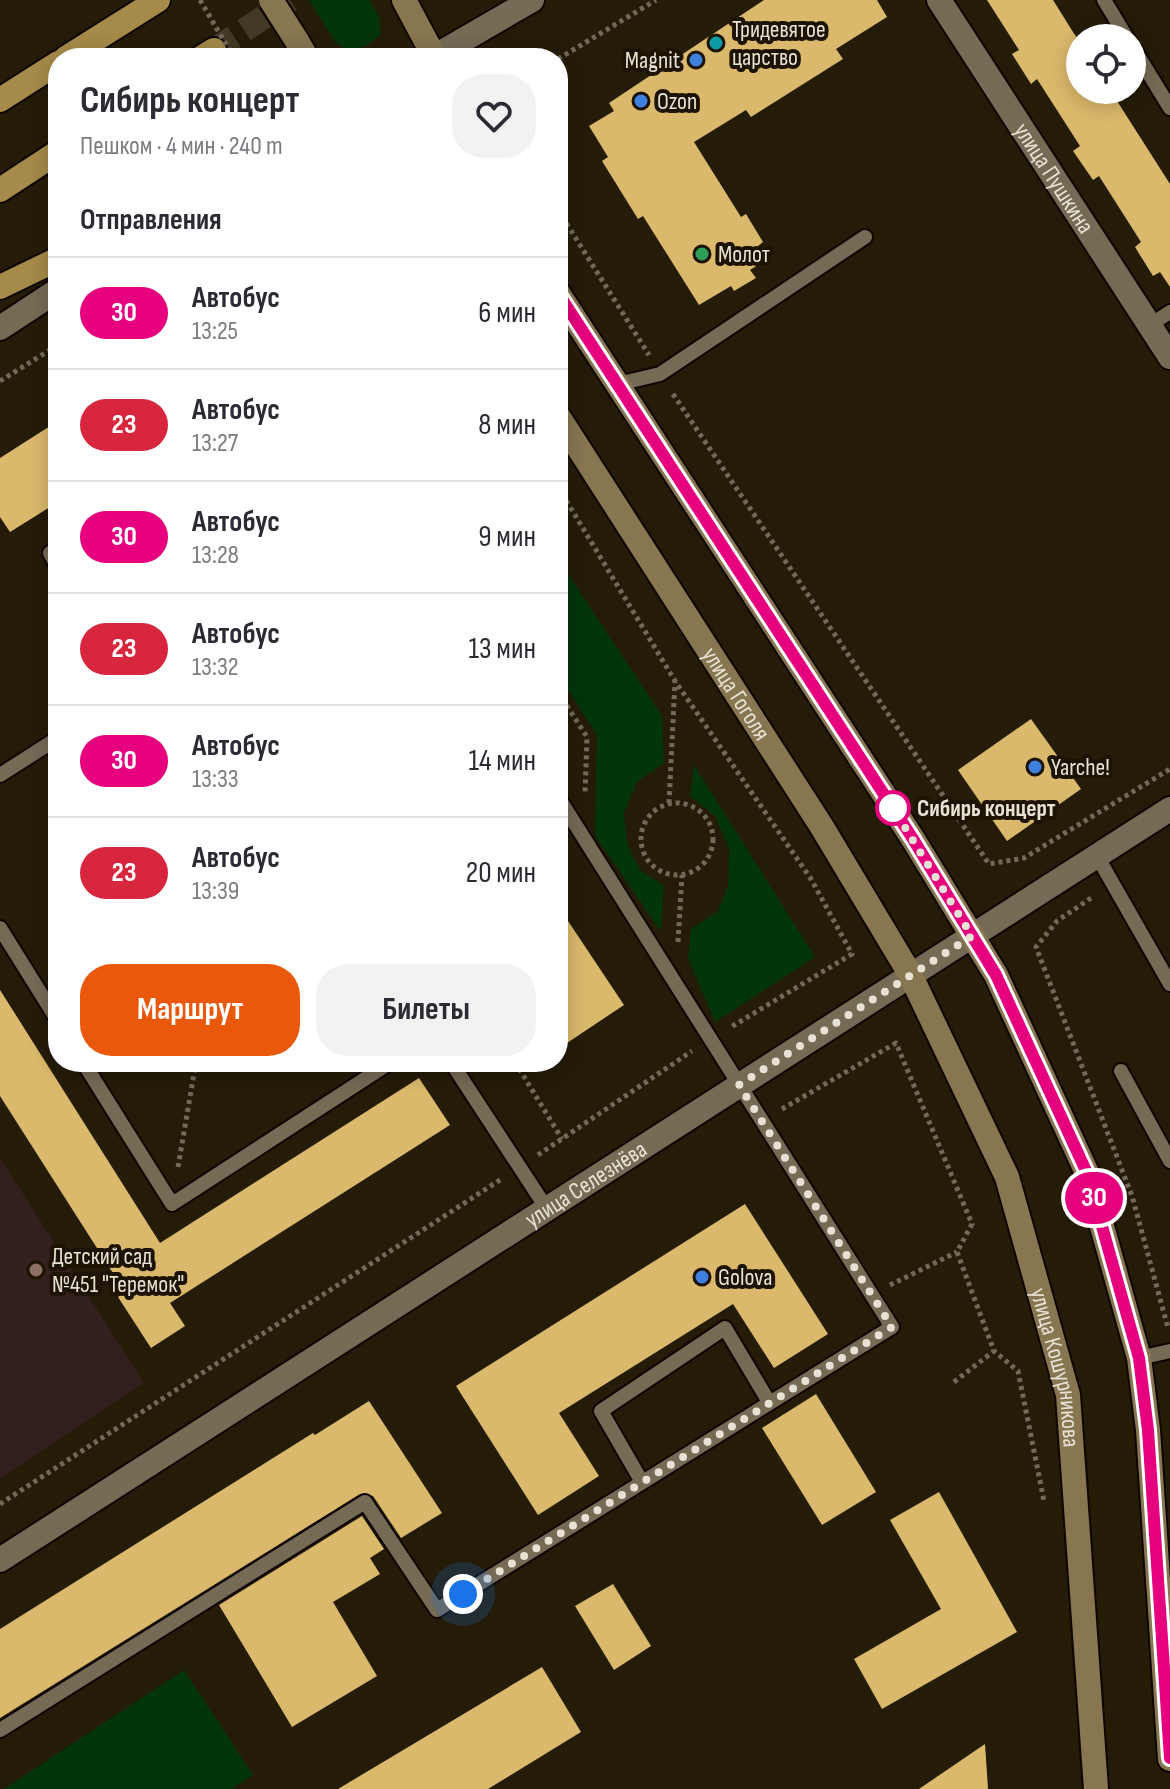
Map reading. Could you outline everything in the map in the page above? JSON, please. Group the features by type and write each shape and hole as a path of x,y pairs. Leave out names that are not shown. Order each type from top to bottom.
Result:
{"highway":[{"path":"82,48 158,0"},
{"path":"0,100 48,69"},
{"path":"0,190 48,159"},
{"path":"0,287 48,264"}],"main road":[{"path":"271,0 301,48"},
{"path":"404,0 429,48"},
{"path":"568,308 913,839 972,936 1005,992 1087,1173 1139,1358 1148,1430 1170,1759"},
{"name":"улица Гоголя","path":"568,432 837,851 910,974"},
{"name":"улица Кошурникова","path":"910,974 1007,1177 1068,1395 1096,1789"}],"street":[{"path":"451,48 532,0"},
{"name":"улица Пушкина","path":"939,0 1160,319 1170,357"},
{"path":"0,328 48,297"},
{"name":"улица Селезнёва","path":"0,1560 1170,809"}],"lane":[{"path":"1104,0 1119,24"},
{"path":"1146,69 1170,108"},
{"path":"618,384 660,374 865,237"},
{"path":"0,775 48,744"},
{"path":"0,1730 365,1502 437,1610 892,1327 568,813"},
{"path":"1097,856 1170,984"},
{"path":"0,928 48,1005"},
{"path":"1121,1071 1170,1161"},
{"path":"89,1072 172,1204 376,1072"},
{"path":"458,1072 547,1209"},
{"path":"642,1482 601,1411 725,1328 769,1402"},
{"path":"1139,1358 1170,1351"}],"path":[{"path":"200,0 214,48"},
{"path":"568,53 656,0"},
{"path":"568,226 660,374 989,864 1024,858 1170,769"},
{"path":"0,381 48,351"},
{"path":"0,1504 520,1167 710,1039 852,954 811,879 675,681 568,504"},
{"path":"669,803 675,681"},
{"path":"568,708 587,737 584,838"},
{"path":"669,803 692,806 702,812 713,832 710,855 703,865 682,875 659,870 643,851 641,839 649,816 669,803"},
{"path":"1112,883 1057,921 1036,947 1132,1196 1170,1337"},
{"path":"761,1120 896,1043 972,1224 957,1252 871,1294"},
{"path":"172,1204 194,1072"},
{"path":"521,1072 562,1139"},
{"path":"957,1252 994,1351 1018,1371 1045,1507"},
{"path":"954,1382 994,1351"}],"shaded area":[{"name":"Детский сад №451 \"Теремок\"","path":"0,1158 144,1383 0,1479"}],"green space":[{"path":"309,0 369,0 379,16 381,34 359,48 345,48 336,43"},
{"path":"568,574 662,716 664,763 637,782 624,813 627,843 640,870 664,886 661,932 595,835 597,735 568,690"},
{"path":"694,765 815,957 715,1022 688,958 691,929 718,911 728,886 729,848 715,816 690,796"},
{"path":"184,1670 253,1775 231,1789 4,1789"}],"building":[{"path":"764,0 877,0 887,17 836,49 843,59 751,117 746,110 694,142 741,217 746,214 763,242 758,246 767,259 750,270 756,278 734,291 731,286 699,305 643,216 638,219 602,161 608,157 589,126 614,111 609,103"},
{"path":"987,0 1053,0 1068,24 1066,24 1066,104 1119,104 1170,184 1170,287 1160,272 1153,276 1135,247 1141,242 1099,176 1093,180 1073,151 1080,146 1037,79 1031,84 1012,54 1019,50"},
{"path":"48,427 48,508 10,532 0,517 0,458"},
{"path":"1031,719 1081,789 1007,841 958,770"},
{"path":"568,921 624,1005 568,1042"},
{"path":"0,990 48,1066 48,1072 52,1072 160,1243 419,1078 450,1125 170,1303 185,1326 151,1348 118,1297 125,1292 0,1096"},
{"path":"745,1204 828,1334 774,1368 733,1304 559,1413 599,1476 538,1515 456,1386"},
{"path":"816,1394 876,1492 822,1525 762,1428"},
{"path":"369,1401 442,1513 401,1538 373,1496 360,1494 0,1718 0,1629"},
{"path":"939,1492 1017,1632 882,1709 854,1659 941,1609 890,1520"},
{"path":"362,1516 384,1549 370,1558 380,1574 333,1602 377,1676 292,1727 219,1605"},
{"path":"613,1584 651,1646 614,1670 575,1606"},
{"path":"542,1667 581,1732 488,1789 338,1789"},
{"path":"985,1744 988,1789 919,1789"}],"tunnel":[{"path":"217,48 290,0"}],"bus line":[{"name":"30","path":"568,308 913,839 996,975 1087,1173 1139,1358 1148,1430 1170,1758"}],"place":[{"name":"Тридевятое царство","path":"716,43"},
{"name":"Magnit","path":"696,60"},
{"name":"Ozon","path":"641,101"},
{"name":"Молот","path":"702,254"},
{"name":"Yarche!","path":"1035,767"},
{"name":"Сибирь концерт","path":"893,808"},
{"name":"Детский сад №451 \"Теремок\"","path":"36,1270"},
{"name":"Golova","path":"702,1277"}],"route":[{"path":"463,1594 892,1327 739,1085 972,936 893,808"}]}
